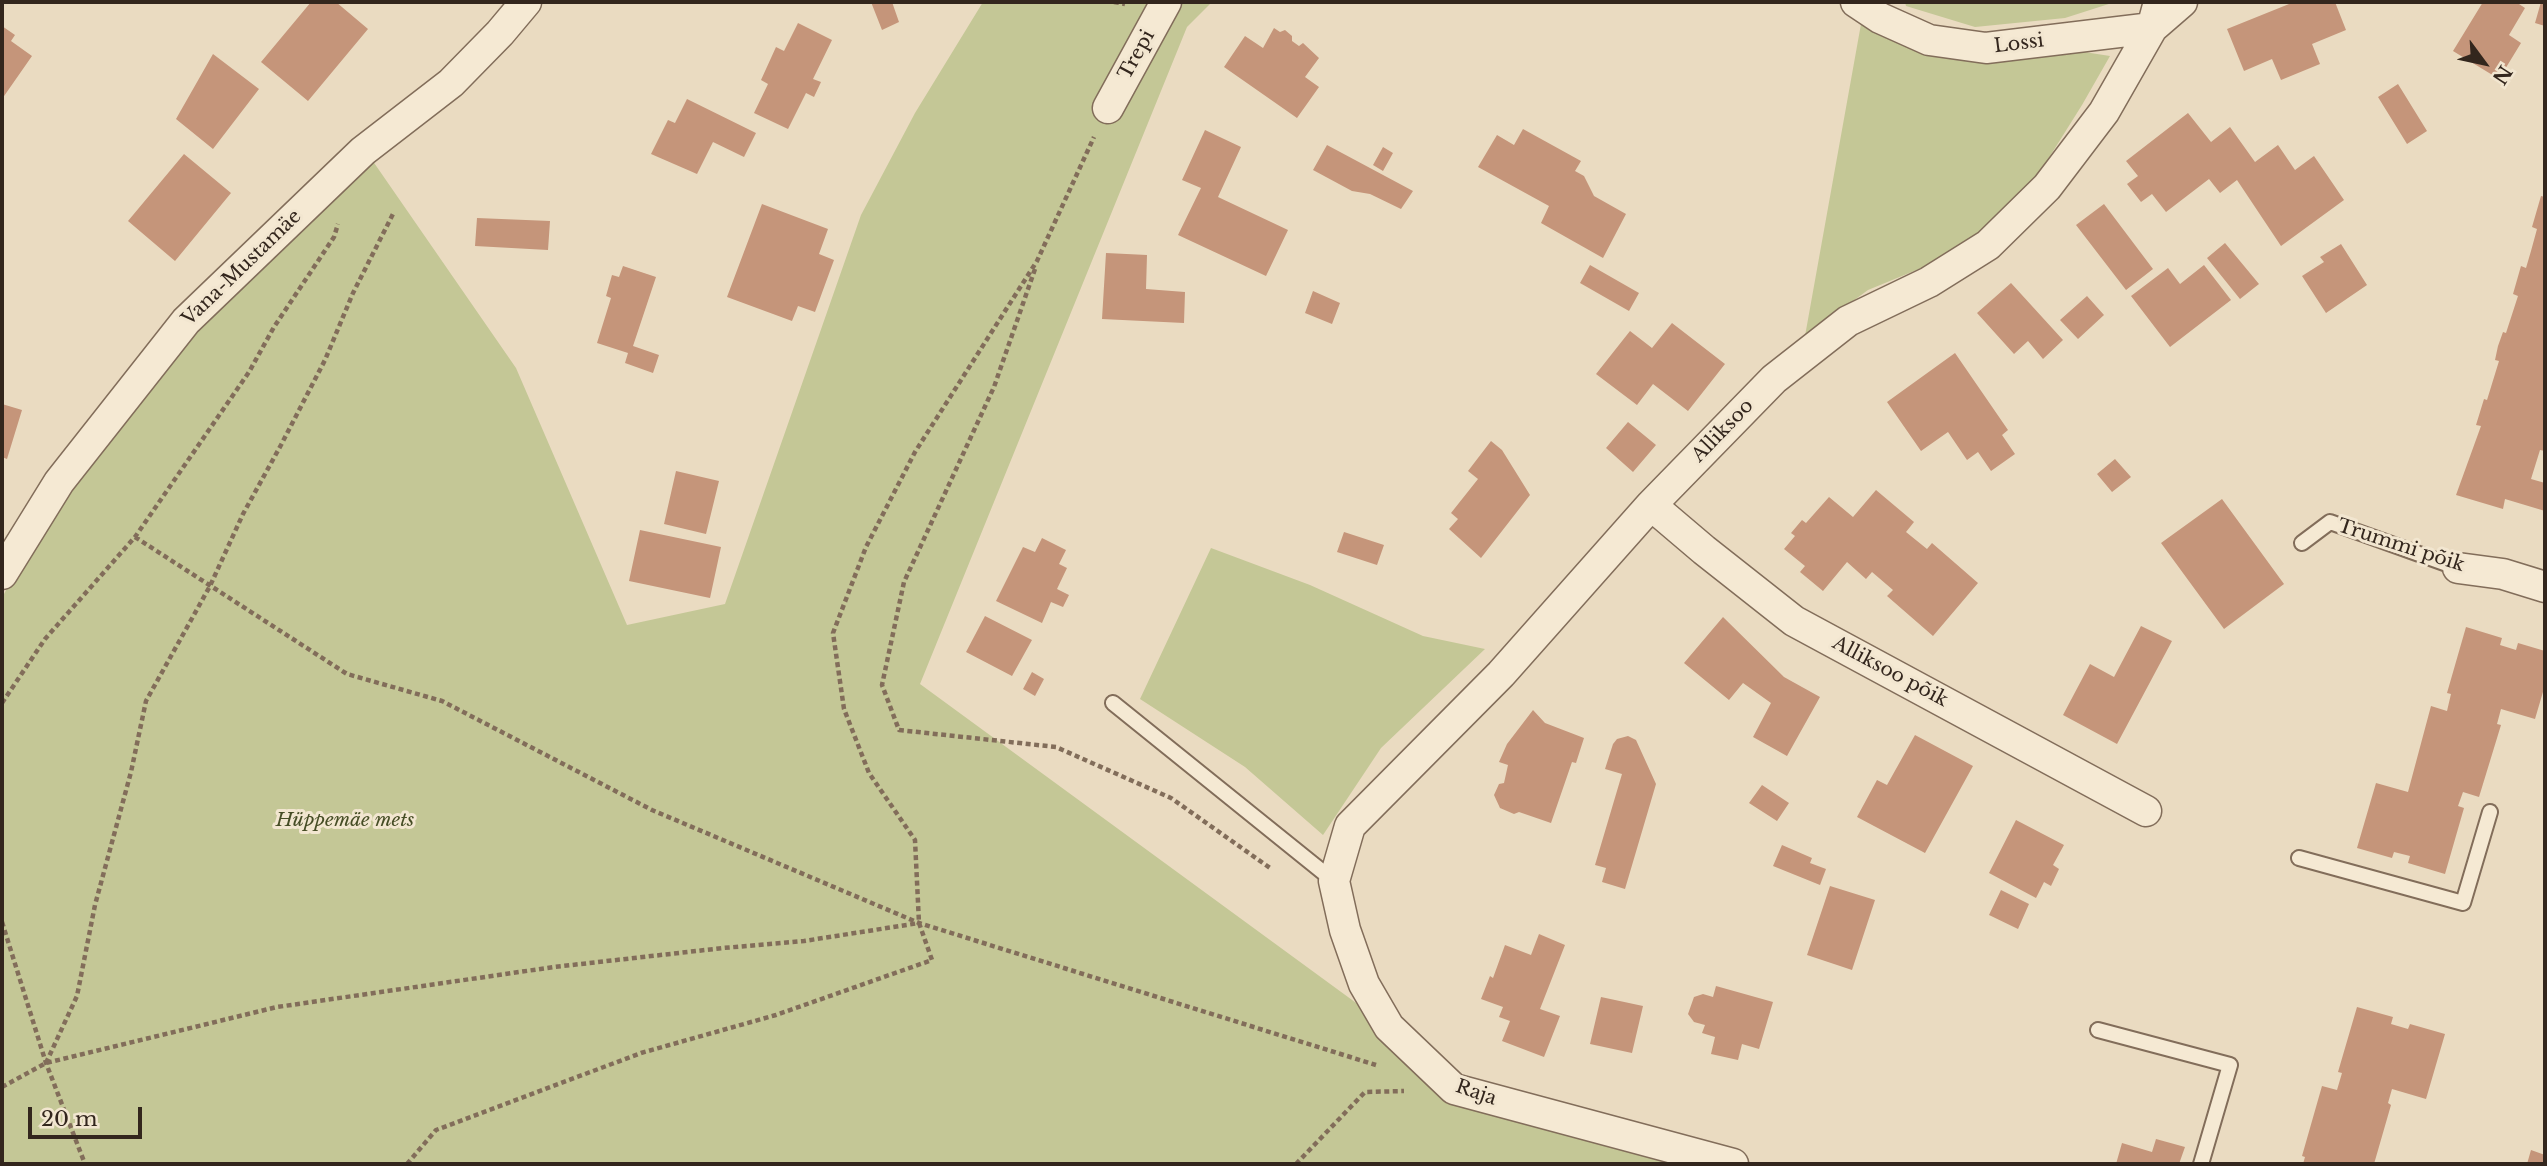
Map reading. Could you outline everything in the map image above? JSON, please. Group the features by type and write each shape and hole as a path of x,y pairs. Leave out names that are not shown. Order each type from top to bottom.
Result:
{"street":[{"name":"Vana-Mustamäe","path":"2,574 59,482 186,321 363,151 451,83 526,2"},
{"name":"Trepi","path":"1108,108 1166,2"},
{"name":"Lossi","path":"1856,2 1880,18 1928,40 1986,48 2156,15"},
{"path":"2156,15 2182,2"},
{"name":"Alliksoo","path":"1334,881 1350,826 1501,674 1651,505 1774,379 1848,321 1929,282 1988,245 2047,187 2104,112 2156,15"},
{"name":"Alliksoo põik","path":"1651,505 1794,621 2147,811"},
{"name":"Trummi põik","path":"2458,568 2503,574 2545,587"},
{"name":"Raja","path":"1334,881 1345,930 1364,984 1389,1027 1454,1089 1733,1164"}],"lane":[{"name":"Trummi põik","path":"2302,542 2330,522 2458,568"},
{"path":"1113,704 1334,881"},
{"path":"2300,858 2463,903 2490,812"},
{"path":"2098,1030 2230,1065 2201,1164"}],"path":[{"path":"1108,108 1037,261 994,387 904,582 883,685 899,730 1056,747 1171,798 1274,870"},
{"path":"2,703 45,639 135,537 249,372 274,327 334,237 342,212"},
{"path":"46,1063 77,996 95,905 131,772 146,701 211,586 243,514 325,360 353,293 393,214"},
{"path":"407,1164 436,1130 641,1053 776,1014 932,960 919,923 915,841 869,773 844,709 832,634 866,547 915,452 1037,261"},
{"path":"135,537 347,674 442,701 652,810 919,923 1388,1068"},
{"path":"2,922 46,1063 85,1164"},
{"path":"2,1087 46,1063 277,1007 554,967 804,941 919,923"},
{"path":"1296,1164 1365,1093 1454,1089"}],"green space":[{"name":"Hüppemäe mets","path":"983,2 1212,2 1187,27 920,684 1389,1027 1454,1089 1733,1164 2,1164 2,598 65,474 179,334 370,157 516,368 627,625 725,604 861,215 915,113"},
{"path":"1905,2 2115,2 2065,18 1975,27 1906,6"},
{"path":"1861,24 1920,51 2065,49 2110,56 2035,180 1989,229 1948,257 1868,290 1805,336"},
{"path":"1211,548 1310,585 1423,636 1485,649 1381,748 1323,835 1245,767 1140,699"}],"building":[{"path":"311,2 336,2 368,29 308,101 261,62"},
{"path":"871,2 892,2 899,22 882,30"},
{"path":"2294,2 2335,2 2346,30 2312,44 2320,64 2281,80 2272,59 2244,71 2227,29"},
{"path":"2483,2 2516,2 2525,8 2509,35 2521,43 2499,79 2453,51"},
{"path":"2541,2 2545,2 2545,26 2535,23"},
{"path":"798,23 832,40 813,79 821,82 814,97 806,93 788,129 754,113 768,84 761,80 776,47 784,51"},
{"path":"2,26 15,35 11,41 32,56 2,99"},
{"path":"1274,28 1280,32 1285,30 1292,36 1292,41 1299,46 1303,43 1319,58 1305,77 1319,87 1297,118 1224,67 1245,36 1263,48"},
{"path":"213,54 259,89 213,149 176,119"},
{"path":"2398,84 2427,131 2407,144 2378,97"},
{"path":"687,99 756,133 744,157 713,142 697,174 651,154 668,120 675,123"},
{"path":"2188,113 2211,142 2230,127 2255,162 2278,145 2295,170 2314,156 2344,200 2281,246 2237,180 2220,193 2209,179 2166,212 2152,194 2141,202 2127,184 2138,176 2126,161"},
{"path":"1523,129 1581,161 1575,171 1584,176 1594,196 1626,214 1603,258 1541,223 1549,206 1478,167 1497,135 1514,145"},
{"path":"1205,130 1241,147 1218,197 1288,230 1266,276 1178,235 1201,188 1182,180"},
{"path":"1327,145 1413,191 1401,209 1370,194 1352,191 1313,170"},
{"path":"1383,147 1393,153 1383,171 1373,165"},
{"path":"184,154 231,193 175,261 128,221"},
{"path":"2541,196 2545,197 2545,451 2540,450 2531,479 2545,483 2545,511 2505,499 2503,509 2456,495 2481,426 2476,425 2499,361 2495,360 2498,346 2503,332 2506,333 2518,296 2513,294 2521,266 2526,268 2531,251 2537,229 2532,227"},
{"path":"762,204 828,229 819,254 834,260 815,312 798,306 792,321 727,297"},
{"path":"2104,204 2153,269 2126,290 2076,225"},
{"path":"477,218 550,221 548,250 475,246"},
{"path":"2225,243 2259,284 2240,299 2207,258"},
{"path":"2341,244 2367,285 2326,313 2302,276 2324,262 2320,257"},
{"path":"1106,253 1147,255 1146,289 1185,292 1184,323 1102,319"},
{"path":"1590,265 1639,293 1629,311 1580,283"},
{"path":"2204,265 2231,300 2170,347 2131,296 2168,268 2180,284"},
{"path":"623,266 656,277 633,346 659,355 653,373 625,363 628,353 597,343 611,298 606,296 612,275 619,277"},
{"path":"2011,283 2063,340 2043,359 2028,341 2014,354 1977,313"},
{"path":"1313,291 1340,303 1332,324 1305,313"},
{"path":"2087,296 2104,315 2078,339 2060,320"},
{"path":"1672,323 1725,364 1688,411 1653,384 1637,405 1596,374 1630,331 1652,348"},
{"path":"1955,353 2008,430 2002,435 2015,454 1991,471 1978,452 1967,460 1948,432 1921,451 1887,402"},
{"path":"2,404 22,410 7,459 2,457"},
{"path":"1628,422 1656,445 1633,472 1606,448"},
{"path":"1491,441 1502,450 1530,495 1481,558 1449,529 1458,519 1451,513 1478,479 1468,471"},
{"path":"2115,459 2131,477 2112,492 2097,474"},
{"path":"676,471 719,481 706,534 664,524"},
{"path":"1876,490 1914,522 1906,532 1927,549 1932,543 1978,583 1933,636 1887,596 1893,590 1872,572 1866,579 1847,562 1823,591 1800,572 1805,566 1784,549 1795,536 1791,533 1802,520 1806,523 1829,497 1853,517"},
{"path":"2222,499 2284,584 2224,629 2161,543"},
{"path":"640,530 721,547 710,598 629,581"},
{"path":"1344,532 1384,545 1377,565 1337,552"},
{"path":"1042,538 1066,550 1059,564 1067,568 1057,589 1069,595 1063,607 1051,602 1042,623 996,601 1023,547 1035,552"},
{"path":"985,616 1032,640 1012,676 966,652"},
{"path":"1723,617 1784,677 1820,697 1787,756 1753,737 1771,703 1743,683 1729,700 1684,663"},
{"path":"2141,626 2172,641 2117,744 2063,715 2090,664 2114,677"},
{"path":"2466,627 2502,638 2500,645 2516,650 2518,643 2545,651 2545,685 2535,719 2501,709 2497,724 2501,725 2479,797 2463,792 2458,806 2464,808 2445,874 2408,863 2410,856 2394,852 2392,858 2357,848 2376,783 2408,792 2431,706 2447,711 2451,694 2447,693"},
{"path":"1032,672 1044,679 1035,696 1023,689"},
{"path":"1533,710 1545,723 1584,738 1576,763 1572,762 1551,823 1500,808 1494,795 1499,784 1504,783 1508,765 1499,762 1507,744"},
{"path":"1915,735 1973,766 1925,853 1857,817 1877,780 1887,785"},
{"path":"1628,736 1636,740 1656,784 1625,889 1602,882 1606,868 1595,865 1622,774 1605,769 1613,744 1617,739"},
{"path":"1762,785 1789,803 1777,821 1749,803"},
{"path":"2016,820 2064,845 2053,865 2059,869 2051,886 2044,882 2036,898 1989,873"},
{"path":"1782,845 1812,858 1810,863 1826,869 1820,885 1773,866"},
{"path":"1830,886 1875,900 1852,970 1807,955"},
{"path":"2001,890 2029,904 2018,929 1989,915"},
{"path":"1539,934 1565,945 1540,1009 1560,1016 1544,1057 1502,1041 1510,1021 1499,1017 1503,1007 1481,999 1490,976 1493,978 1505,945 1531,955"},
{"path":"1716,986 1773,1002 1759,1049 1742,1044 1738,1060 1711,1054 1715,1037 1702,1033 1705,1025 1694,1022 1688,1014 1694,997 1703,994 1713,997"},
{"path":"1601,997 1643,1006 1632,1053 1590,1044"},
{"path":"2357,1007 2393,1017 2391,1024 2408,1029 2410,1024 2445,1034 2426,1099 2392,1089 2388,1103 2391,1105 2374,1164 2303,1164 2305,1157 2302,1156 2322,1086 2337,1090 2342,1073 2338,1072"},
{"path":"2156,1139 2185,1147 2179,1164 2116,1164 2122,1143 2152,1152"},
{"path":"2531,1150 2545,1155 2544,1164 2527,1164"}]}
